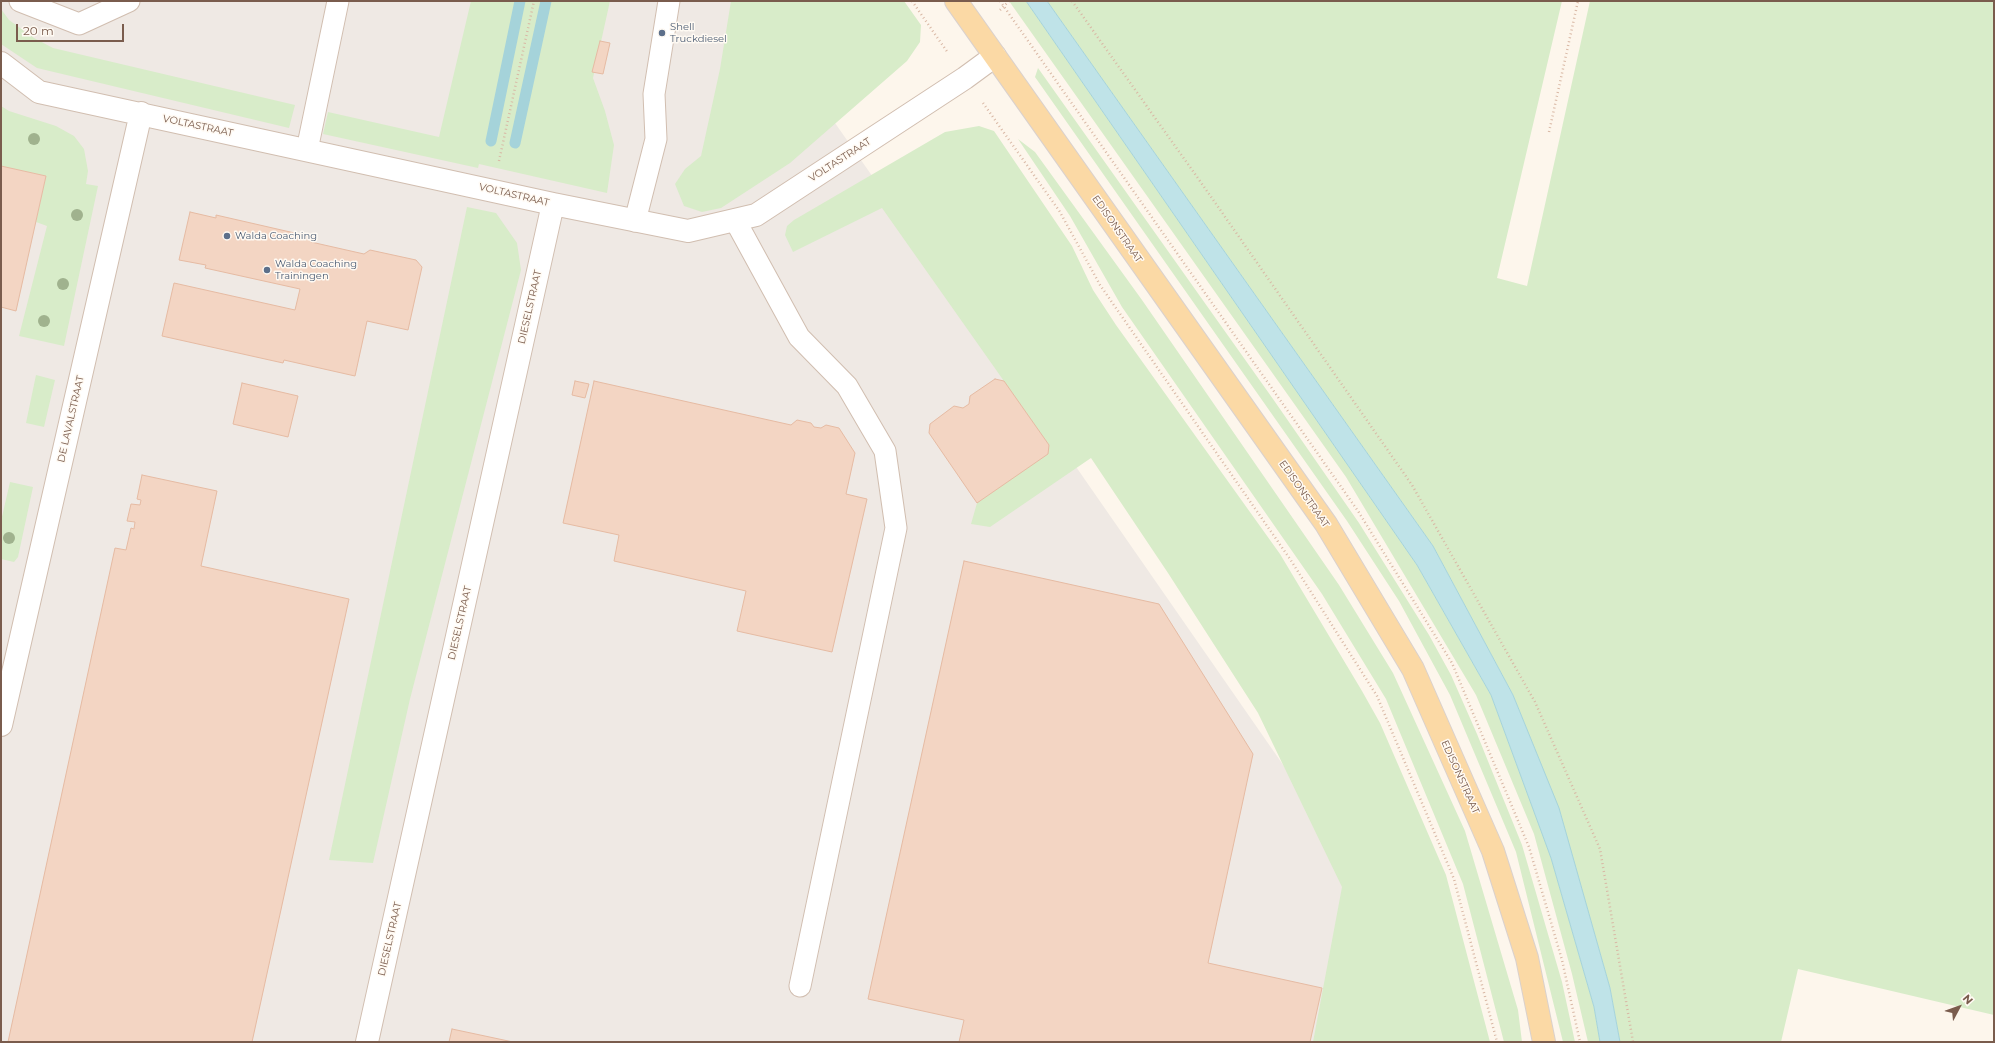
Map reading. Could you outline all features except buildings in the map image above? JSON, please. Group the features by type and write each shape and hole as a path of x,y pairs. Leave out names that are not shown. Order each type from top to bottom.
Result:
{"main road":[{"name":"EDISONSTRAAT","path":"956,1 1326,524 1413,669 1493,851 1527,958 1544,1042"}],"street":[{"name":"VOLTASTRAAT","path":"1,63 39,92 553,204 688,231 756,215 965,78 995,56"},
{"name":"DE LAVALSTRAAT","path":"1,725 141,113"},
{"name":"DIESELSTRAAT","path":"367,1042 553,204"}],"lane":[{"path":"20,1 79,24 129,1"},
{"path":"307,150 338,1"},
{"path":"635,221 656,139 654,94 669,1"},
{"path":"735,220 799,337 847,386 886,451 896,528 800,986"}],"path":[{"path":"493,190 534,1"},
{"path":"912,1 1060,212 1104,292 1290,559 1377,696 1454,879 1497,1042"},
{"path":"1072,1 1207,191 1412,485 1535,702 1600,849 1633,1042"},
{"path":"1549,132 1578,1"}],"shaded area":[{"path":"1,1 773,1 795,66 1370,890 1346,1042 1,1042"}],"green space":[{"path":"471,1 610,1 593,78 605,111 614,145 607,193 479,164 478,168 323,134 328,112 439,137"},
{"path":"731,1 904,1 921,25 920,42 907,61 790,163 721,208 702,212 684,206 675,184 685,169 701,156 720,69"},
{"path":"1009,1 1026,1 1417,565 1491,695 1550,854 1594,1007 1600,1042 1588,1042 1572,974 1534,834 1476,695 1346,477"},
{"path":"1047,1 1562,1 1497,278 1527,286 1590,1 1994,1 1994,1015 1798,969 1781,1042 1620,1042 1610,988 1559,810 1513,695 1433,546"},
{"path":"1,9 9,20 34,38 53,48 295,105 289,128 37,68 1,44"},
{"path":"1038,68 1273,399 1359,523 1429,635 1451,675 1477,734 1522,845 1562,982 1575,1042 1563,1042 1516,852 1450,695 1399,601 1347,521 1035,77"},
{"path":"1,106 9,111 56,126 74,136 84,149 88,171 86,184 98,186 64,346 19,336 47,226 36,222 46,176 1,166"},
{"path":"979,126 994,131 1072,246 1093,290 1116,325 1280,554 1380,723 1446,875 1490,1042 1313,1042 1342,887 1258,713 1168,573 1091,458 990,527 971,524 977,503 1047,454 1049,445 882,208 793,252 785,235 787,226 794,220 945,132"},
{"path":"1018,139 1035,152 1142,300 1339,585 1393,673 1465,831 1518,1010 1522,1042 1504,1042 1463,884 1386,699 1322,594 1122,307 1070,216"},
{"path":"467,207 496,213 517,243 521,270 410,699 373,863 329,860"},
{"path":"36,375 55,380 44,427 26,423"},
{"path":"10,482 33,487 18,557 14,562 1,559 1,521"}],"water":[{"path":"1026,1 1047,1 1433,546 1513,695 1559,808 1610,988 1620,1042 1600,1042 1594,1007 1551,858 1491,695 1417,565"}],"waterway":[{"path":"491,141 520,1"},
{"path":"515,143 546,1"}],"place":[{"name":"Shell Truckdiesel","path":"662,33"},
{"name":"Walda Coaching","path":"227,236"},
{"name":"Walda Coaching Trainingen","path":"267,270"}]}
